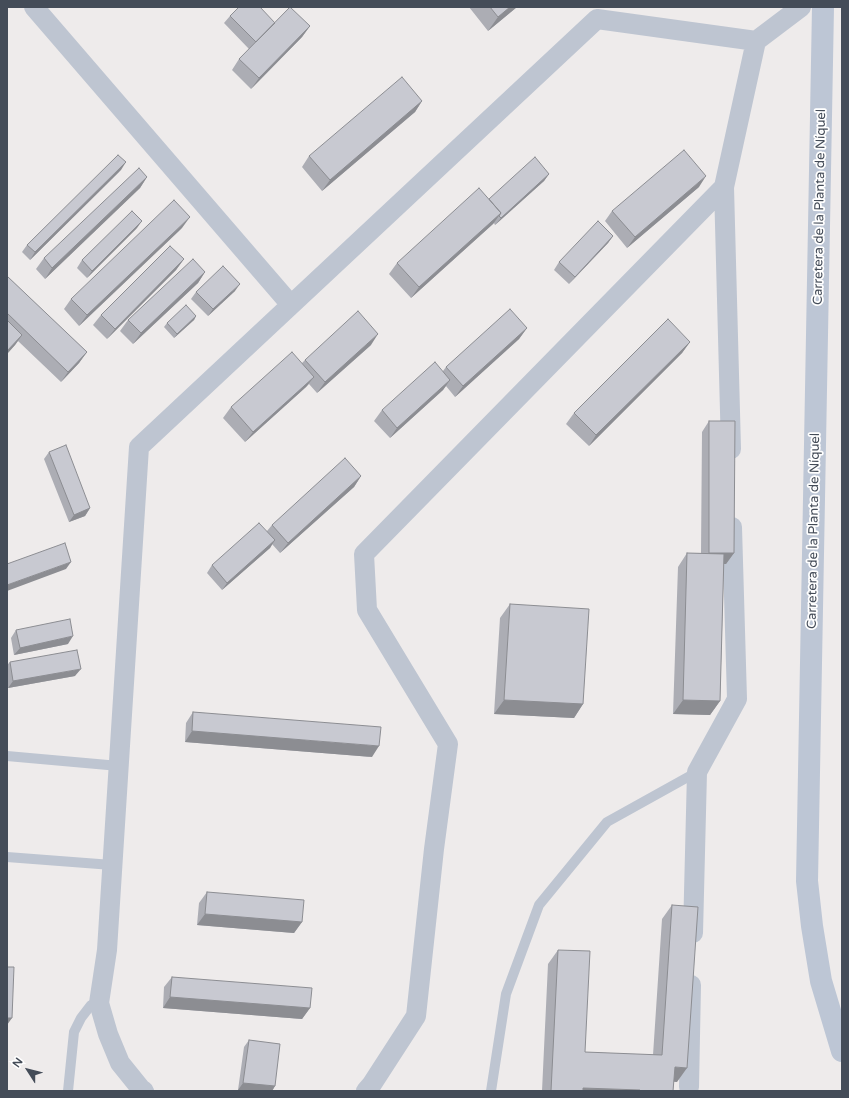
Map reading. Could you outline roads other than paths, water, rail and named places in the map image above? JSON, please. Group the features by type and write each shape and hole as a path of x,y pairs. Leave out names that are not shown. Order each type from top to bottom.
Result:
{"street":[{"path":"34,7 291,305"},
{"path":"731,467 724,187 756,41 801,7"},
{"name":"Carretera de la Planta de Níquel","path":"823,7 807,881 812,926 821,981 842,1051"},
{"path":"144,1091 120,1063 108,1034 99,1003 107,950 139,447 597,19 756,41"},
{"path":"366,1091 416,1016 434,849 448,744 367,610 364,554 724,187"},
{"path":"689,1087 697,772 737,699 732,507"}],"lane":[{"path":"7,756 119,766"},
{"path":"491,1091 506,994 539,905 607,822 697,772"},
{"path":"7,857 112,865"},
{"path":"68,1091 74,1032 81,1018 91,1005 99,1003"}]}
